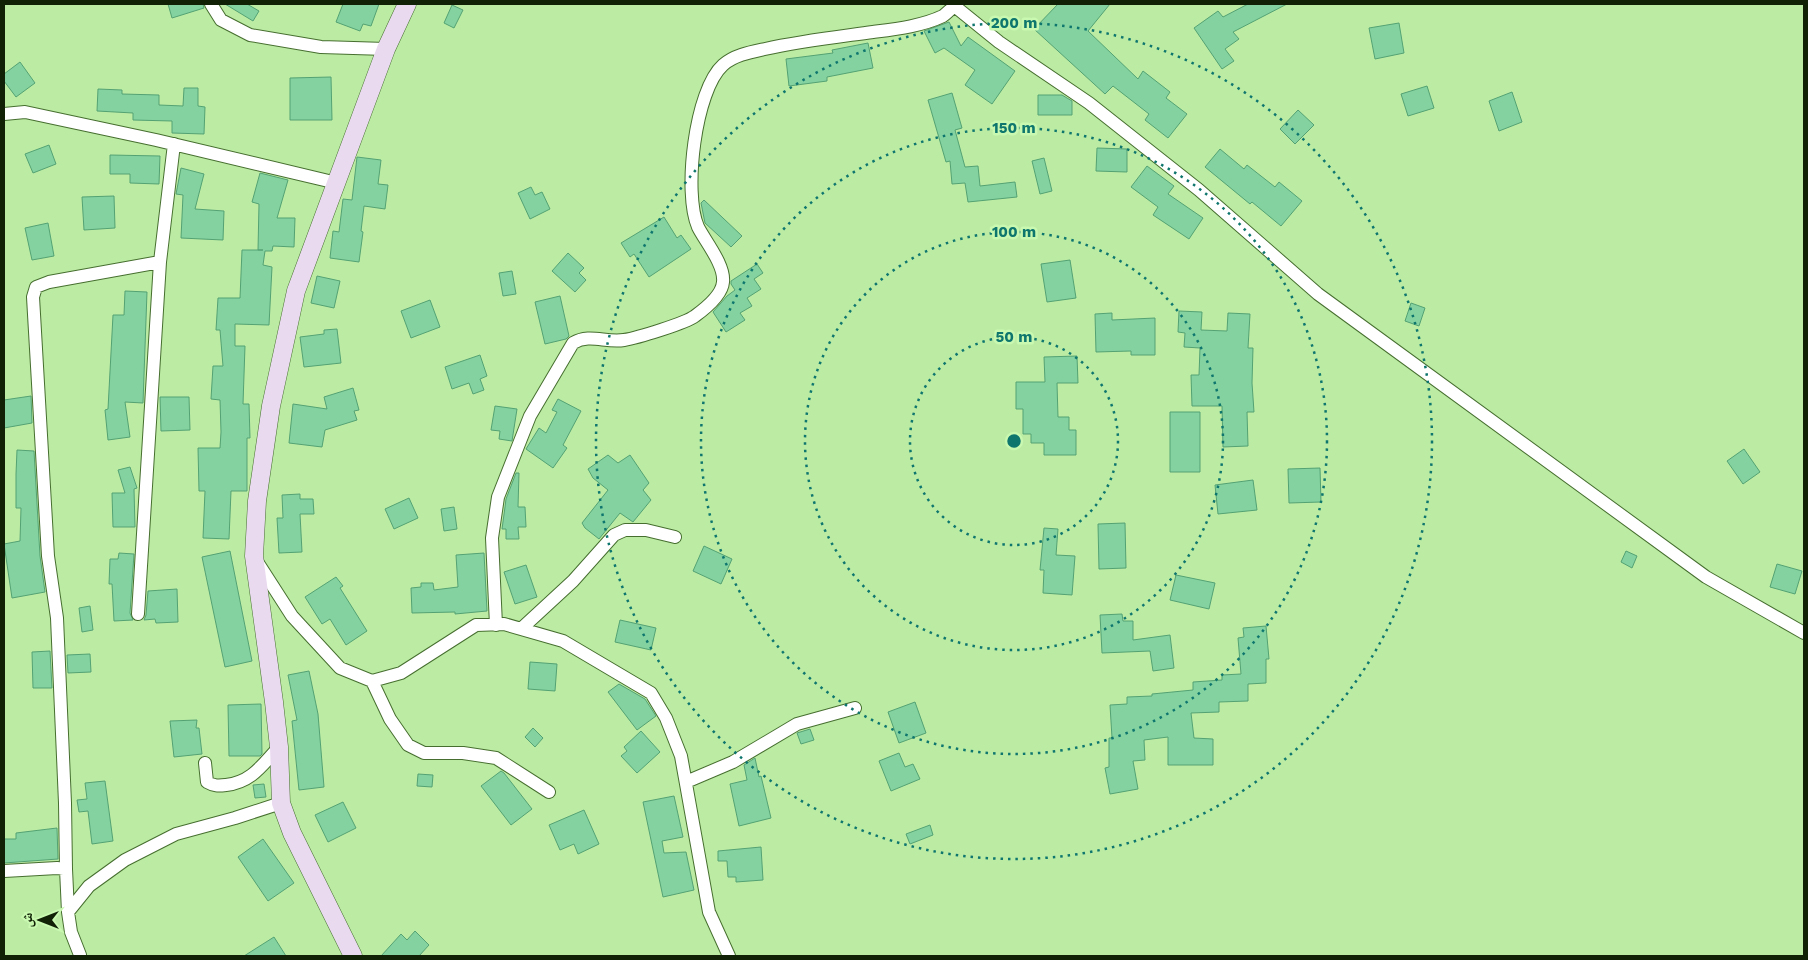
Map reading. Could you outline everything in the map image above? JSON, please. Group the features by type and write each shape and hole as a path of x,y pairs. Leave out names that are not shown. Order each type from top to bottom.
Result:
{"main road":[{"path":"353,956 292,833 281,803 279,747 254,556 257,501 271,406 296,291 386,49 407,4"}],"street":[{"path":"211,4 221,20 250,35 321,48 386,49"},
{"path":"496,625 492,538 498,497 530,416 572,343 581,338 622,340 640,336 694,317 715,300 723,282 720,266 698,227 693,207 692,151 708,84 723,64 741,55 782,45 894,29 922,23 945,15 953,5 999,42 1097,109 1199,190 1318,294 1706,577 1804,633"},
{"path":"4,114 25,112 174,144 337,183"},
{"path":"138,614 160,262 174,144"},
{"path":"80,955 71,932 68,912 58,618 48,556 33,297 36,288 49,282 160,262"},
{"path":"521,629 574,581 614,535 625,530 646,530 675,537"},
{"path":"254,556 292,616 340,668 372,680 401,673 476,625 504,624 563,641 651,693 666,718 681,756 709,912 729,956"},
{"path":"372,680 390,719 408,745 424,753 463,753 496,758 549,792"},
{"path":"686,782 733,762 797,724 855,708"},
{"path":"205,763 207,782 213,786 238,784 251,777 279,747"},
{"path":"68,912 90,886 125,860 176,834 281,803"},
{"path":"4,871 66,868"}],"building":[{"path":"168,4 203,4 204,8 172,18"},
{"path":"225,4 247,4 259,11 253,21"},
{"path":"343,4 379,4 371,26 363,24 360,31 336,22"},
{"path":"1058,4 1110,4 1088,31 1138,79 1143,71 1170,92 1166,98 1187,114 1168,138 1145,120 1149,114 1113,86 1105,94 1034,29"},
{"path":"1248,4 1287,4 1233,32 1239,39 1225,49 1234,61 1222,69 1194,28 1218,11 1223,17"},
{"path":"452,5 463,10 454,28 444,23"},
{"path":"949,22 961,46 968,37 1015,71 992,104 965,85 975,70 944,48 935,53 924,31"},
{"path":"1399,23 1404,53 1375,59 1369,28"},
{"path":"868,43 873,68 827,77 827,81 789,86 786,59 833,53 832,50"},
{"path":"20,62 35,83 16,97 4,81 4,74"},
{"path":"331,77 332,120 290,120 290,78"},
{"path":"1427,86 1434,108 1408,116 1401,94"},
{"path":"184,88 198,88 198,106 205,107 204,134 172,133 172,121 133,120 133,113 97,111 98,89 122,90 122,94 159,95 159,105 183,106"},
{"path":"1512,92 1522,122 1499,131 1489,101"},
{"path":"952,93 962,128 955,130 965,167 978,166 980,186 1015,182 1017,197 968,202 965,183 952,184 950,161 946,162 928,100"},
{"path":"1038,95 1062,95 1072,101 1072,115 1038,115"},
{"path":"1298,110 1314,125 1295,144 1280,129"},
{"path":"49,145 56,164 33,173 25,154"},
{"path":"1097,148 1127,149 1127,172 1096,171"},
{"path":"1220,149 1244,169 1247,165 1275,187 1279,182 1302,201 1281,226 1252,202 1250,204 1205,167"},
{"path":"110,155 160,156 159,184 130,183 130,174 110,174"},
{"path":"357,157 381,160 378,184 388,185 385,209 364,206 359,262 330,258 333,231 339,232 343,199 352,200"},
{"path":"1044,158 1052,191 1040,194 1032,161"},
{"path":"1147,166 1174,186 1168,194 1203,218 1189,239 1153,215 1158,207 1131,187"},
{"path":"181,168 204,174 195,209 224,211 223,240 181,238 183,195 176,194"},
{"path":"260,173 288,180 277,218 295,218 294,247 273,246 272,251 265,251 263,265 272,267 269,325 235,324 235,346 245,346 243,404 249,404 250,438 247,438 247,491 231,491 229,539 203,538 205,491 199,491 198,448 220,448 221,432 220,400 211,399 213,366 223,366 220,330 216,330 218,298 240,298 242,250 258,250 259,204 252,202"},
{"path":"531,187 535,195 542,192 550,209 530,219 518,193"},
{"path":"114,196 115,228 84,230 82,197"},
{"path":"704,200 742,236 731,247 705,223 701,203"},
{"path":"664,217 677,238 681,235 691,249 649,277 634,254 630,257 621,243"},
{"path":"48,223 54,256 32,260 25,228"},
{"path":"568,253 584,268 579,273 586,280 575,292 552,271"},
{"path":"1070,260 1076,298 1047,302 1041,264"},
{"path":"757,264 763,273 754,279 761,289 747,298 752,306 740,313 745,320 726,332 713,312 735,290 731,281"},
{"path":"512,271 516,294 503,296 499,273"},
{"path":"317,276 340,281 334,308 311,303"},
{"path":"125,291 147,292 143,403 125,402 130,437 108,440 105,410 108,409 113,315 124,315"},
{"path":"560,296 569,336 566,339 545,344 535,302"},
{"path":"430,300 440,327 411,338 401,311"},
{"path":"1411,303 1425,308 1419,326 1405,321"},
{"path":"1179,311 1202,312 1201,330 1227,331 1228,313 1250,314 1248,348 1253,348 1252,383 1254,412 1247,412 1248,446 1223,447 1222,406 1192,406 1191,375 1199,375 1200,348 1184,347 1185,333 1178,332"},
{"path":"1112,313 1112,320 1155,318 1155,355 1131,355 1131,351 1096,352 1095,314"},
{"path":"337,329 341,363 304,367 300,337 324,334 324,330"},
{"path":"480,355 487,376 480,379 484,390 473,394 469,383 452,389 445,367"},
{"path":"1077,356 1078,383 1057,383 1058,417 1069,417 1069,430 1076,430 1076,455 1044,455 1044,443 1031,443 1031,434 1023,434 1023,409 1016,409 1016,382 1045,382 1044,357"},
{"path":"353,388 359,410 354,411 357,420 325,430 322,447 289,443 293,404 327,409 324,397"},
{"path":"31,396 32,423 4,428 4,400"},
{"path":"160,397 189,397 190,430 161,431"},
{"path":"558,399 581,411 563,445 567,448 553,468 526,449 539,428 546,433 557,412 552,410"},
{"path":"495,406 517,409 512,441 499,439 500,431 491,430"},
{"path":"1170,412 1200,412 1200,472 1170,472"},
{"path":"1744,449 1760,472 1743,484 1727,461"},
{"path":"17,450 34,451 40,556 45,592 12,598 4,544 20,541 21,508 16,508"},
{"path":"608,455 618,463 630,455 649,483 643,490 651,500 633,522 620,513 599,539 585,528 582,523 608,490 593,478 588,469"},
{"path":"130,467 137,488 134,489 135,527 113,527 112,493 125,493 118,470"},
{"path":"1320,468 1321,502 1289,503 1288,469"},
{"path":"516,473 519,473 518,507 525,507 526,527 518,527 519,539 506,539 506,529 502,529 506,499"},
{"path":"1253,480 1257,510 1218,514 1215,485"},
{"path":"300,494 300,499 313,499 314,514 300,514 302,552 279,553 277,518 283,518 282,495"},
{"path":"409,498 418,518 394,529 385,509"},
{"path":"454,507 457,529 444,531 441,509"},
{"path":"1125,523 1126,568 1099,569 1098,524"},
{"path":"1044,528 1058,529 1056,555 1075,556 1072,595 1043,593 1044,570 1040,570"},
{"path":"704,546 732,559 721,584 693,571"},
{"path":"230,551 252,661 225,667 202,557"},
{"path":"1626,551 1637,556 1632,568 1621,562"},
{"path":"119,553 134,554 130,613 133,620 114,621 112,584 109,584 110,559 118,559"},
{"path":"484,553 487,611 455,614 455,612 412,613 411,588 421,587 421,583 433,583 434,590 458,587 456,555"},
{"path":"1777,564 1802,571 1795,594 1770,587"},
{"path":"526,565 537,597 515,604 504,572"},
{"path":"1176,575 1215,583 1209,609 1170,600"},
{"path":"336,577 343,586 340,588 367,631 346,645 330,619 322,624 305,597"},
{"path":"177,589 178,622 156,623 155,619 144,620 148,591"},
{"path":"90,606 93,630 82,632 79,608"},
{"path":"1122,614 1123,621 1133,621 1133,640 1170,635 1174,668 1153,671 1150,651 1102,653 1100,615"},
{"path":"620,620 656,628 651,650 615,642"},
{"path":"1266,626 1269,659 1266,659 1266,683 1248,684 1248,701 1219,702 1219,712 1191,713 1194,738 1213,739 1213,765 1168,765 1168,737 1144,740 1145,760 1133,761 1138,789 1110,794 1105,768 1109,767 1109,738 1112,738 1110,705 1127,704 1127,697 1152,696 1152,694 1193,690 1193,682 1222,680 1222,675 1241,674 1238,638 1244,637 1243,628"},
{"path":"50,651 52,688 33,688 32,652"},
{"path":"90,654 91,672 68,673 67,655"},
{"path":"530,662 557,664 555,691 528,689"},
{"path":"309,671 318,714 324,787 299,790 292,721 297,720 288,675"},
{"path":"619,684 645,699 656,716 637,730 608,692"},
{"path":"915,702 926,733 899,743 888,712"},
{"path":"261,704 262,754 260,756 229,756 228,705"},
{"path":"197,720 196,728 199,728 202,754 174,757 170,721"},
{"path":"533,728 543,738 535,747 525,737"},
{"path":"810,729 814,740 801,744 797,733"},
{"path":"641,731 660,752 637,773 621,756 627,751 624,747"},
{"path":"899,753 905,767 913,764 920,779 891,791 879,761"},
{"path":"755,758 771,818 739,826 730,784 747,780 744,765"},
{"path":"501,771 532,809 511,825 481,786"},
{"path":"418,774 433,775 432,787 417,786"},
{"path":"105,781 113,841 92,844 88,811 79,812 77,800 87,799 85,783"},
{"path":"264,784 266,797 255,798 253,785"},
{"path":"674,796 683,837 662,841 664,853 686,852 694,890 663,897 643,802"},
{"path":"343,802 356,828 328,842 315,815"},
{"path":"584,810 599,844 578,854 574,844 560,850 549,825"},
{"path":"930,825 933,835 910,844 906,834"},
{"path":"57,828 58,859 4,863 4,839 16,839 16,833"},
{"path":"263,839 294,883 268,901 238,857"},
{"path":"761,847 763,880 736,882 736,877 728,877 727,861 718,861 718,851"},
{"path":"415,931 429,945 419,956 381,956 401,934 407,940"},
{"path":"274,937 286,956 244,956"}]}
